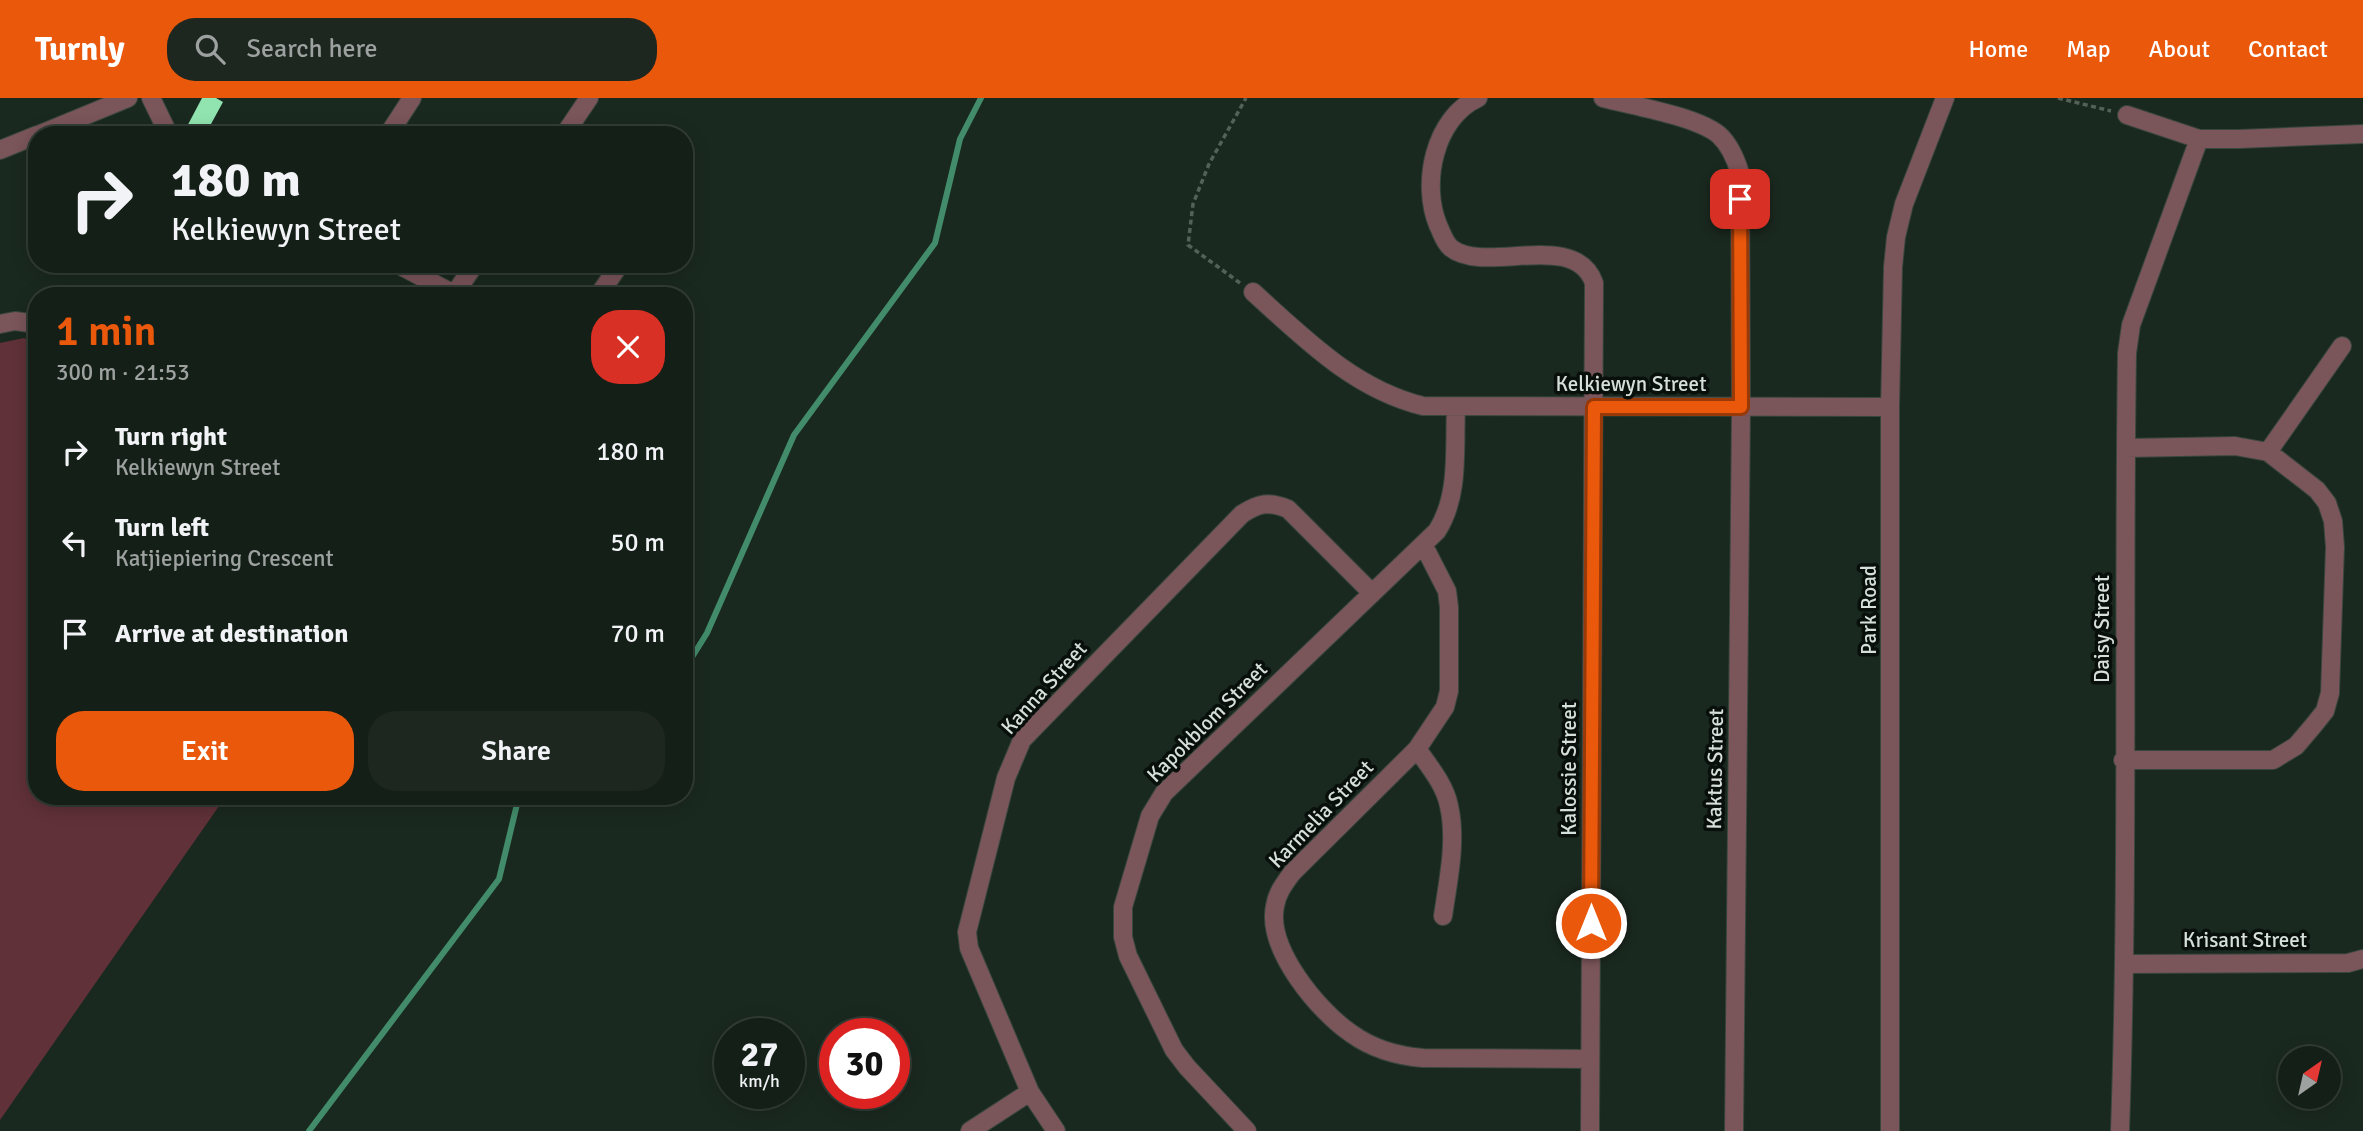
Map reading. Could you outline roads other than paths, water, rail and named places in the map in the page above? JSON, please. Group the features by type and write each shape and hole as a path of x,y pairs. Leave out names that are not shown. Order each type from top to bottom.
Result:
{"street":[{"path":"59,126 128,98"},
{"path":"151,98 165,126"},
{"path":"394,126 412,98"},
{"path":"570,126 589,98"},
{"name":"Kaktus Street","path":"1603,98 1708,128 1725,142 1740,173 1741,407 1734,1131"},
{"name":"Park Road","path":"1890,1131 1890,407 1893,267 1899,220 1945,98"},
{"name":"Kalossie Street","path":"1475,99 1458,111 1435,154 1430,184 1434,216 1445,241 1452,249 1464,255 1562,257 1580,264 1594,283 1590,1131"},
{"path":"2127,115 2199,139 2363,134"},
{"path":"0,150 28,139"},
{"name":"Daisy Street","path":"2120,1131 2126,964 2123,760 2127,353 2131,325 2199,139"},
{"path":"414,273 439,287"},
{"name":"Kelkiewyn Street","path":"1253,292 1323,355 1380,391 1423,407 1890,407"},
{"path":"0,324 15,321 28,323"},
{"path":"2268,452 2342,346"},
{"name":"Kapokblom Street","path":"1240,1129 1187,1067 1167,1038 1128,956 1122,925 1123,907 1150,816 1164,793 1424,545 1447,516 1452,496 1456,408"},
{"path":"2123,760 2273,760 2296,746 2325,711 2330,693 2335,547 2333,521 2327,503 2317,490 2268,452 2235,446 2126,448"},
{"name":"Kanna Street","path":"1056,1131 1030,1092 969,948 967,932 1006,778 1022,740 1241,514 1254,506 1276,504 1288,509 1372,593"},
{"name":"Karmelia Street","path":"1424,545 1447,591 1450,607 1449,691 1445,707 1417,749 1292,873 1279,891 1274,907 1273,926 1287,962 1309,992 1352,1034 1383,1050 1423,1058 1590,1059"},
{"path":"1417,749 1439,780 1449,804 1452,833 1443,916"},
{"name":"Krisant Street","path":"2126,964 2348,963 2363,959"},
{"path":"970,1131 1030,1092"}],"waterway":[{"path":"693,656 707,633 794,435 935,243 960,139 981,98"},
{"path":"309,1131 499,879 517,805"}]}
